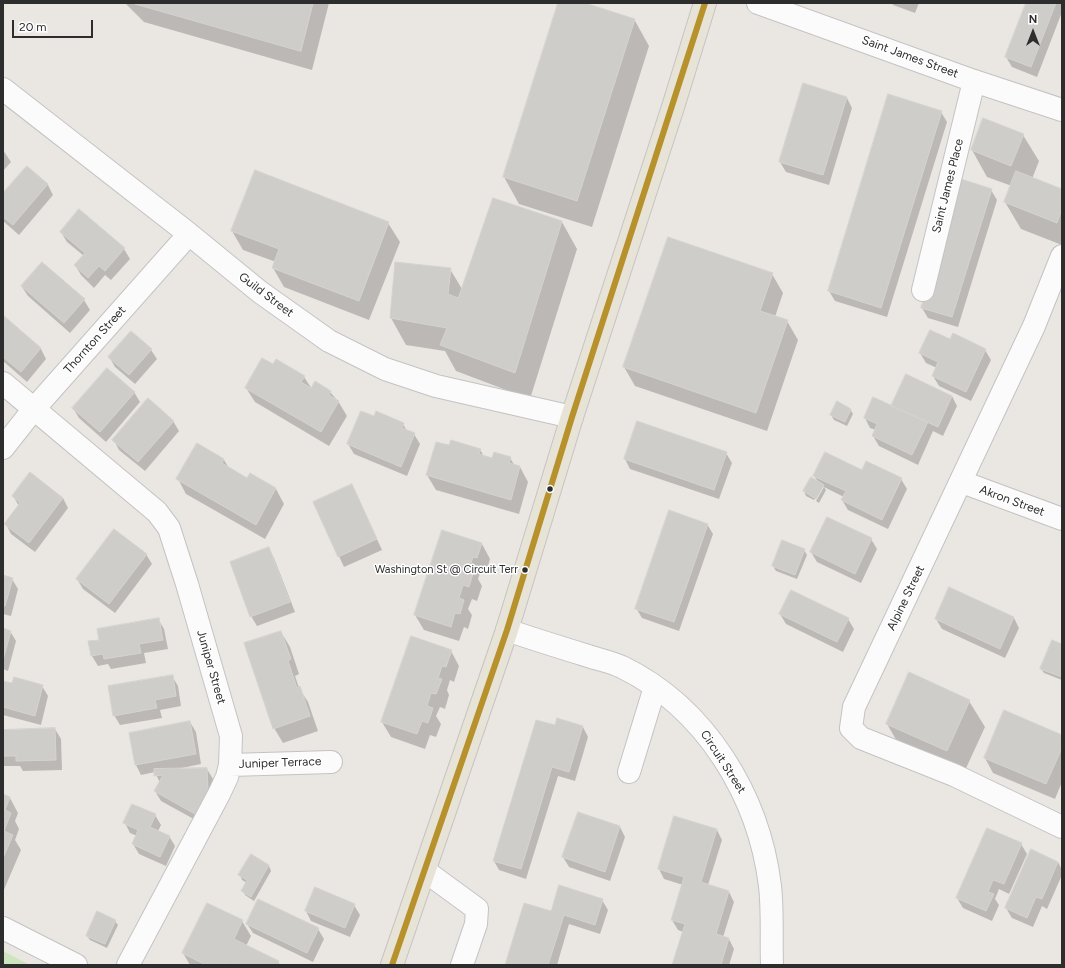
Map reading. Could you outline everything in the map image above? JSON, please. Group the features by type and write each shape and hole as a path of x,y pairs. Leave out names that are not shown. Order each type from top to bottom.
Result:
{"main road":[{"path":"392,965 507,630 572,417 673,107 705,3"}],"street":[{"name":"Saint James Street","path":"758,3 974,81 1062,110"},
{"name":"Saint James Place","path":"923,290 974,81"},
{"name":"Guild Street","path":"3,89 189,234 260,292 329,341 385,369 436,386 572,417"},
{"name":"Thornton Street","path":"3,448 33,410 189,234"},
{"name":"Alpine Street","path":"1062,256 1034,326 962,482 854,707 851,728 861,738 954,775 1062,827"},
{"name":"Juniper Street","path":"3,383 33,410 158,512 169,528 188,584 231,736 228,777 128,965"},
{"name":"Akron Street","path":"962,482 1062,519"},
{"name":"Circuit Street","path":"507,630 622,667 655,687 696,721 721,754 746,797 761,841 770,887 772,965"},
{"path":"629,772 655,687"},
{"name":"Juniper Terrace","path":"230,765 330,762"},
{"path":"424,871 477,909 476,924 462,965"},
{"path":"3,928 76,965"}],"green space":[{"path":"3,951 30,965 3,965"}],"building":[{"path":"132,3 313,3 301,51"},
{"path":"558,3 585,3 635,19 577,201 503,177"},
{"path":"1026,3 1056,3 1031,67 1005,57"},
{"path":"803,83 847,97 823,175 779,162"},
{"path":"888,94 942,111 881,308 828,291"},
{"path":"983,118 1024,134 1011,166 971,150"},
{"path":"27,166 48,184 13,225 3,217 3,193"},
{"path":"255,170 389,222 359,301 272,268 279,249 231,231"},
{"path":"1016,171 1062,189 1062,209 1057,223 1004,202"},
{"path":"961,179 992,189 952,317 921,308"},
{"path":"493,198 562,221 515,373 440,345 447,328 390,318 395,262 451,268 448,294 458,298"},
{"path":"79,209 125,248 105,271 99,266 88,278 74,265 85,253 60,232"},
{"path":"668,237 773,273 760,311 788,320 756,413 623,367"},
{"path":"42,262 85,299 64,323 21,286"},
{"path":"3,315 41,348 21,372 3,357"},
{"path":"930,330 950,339 953,333 986,349 966,392 932,376 938,362 919,353"},
{"path":"131,331 152,349 129,375 108,357"},
{"path":"262,358 273,364 276,359 305,376 301,382 311,388 315,381 331,391 329,395 339,401 321,432 245,388"},
{"path":"107,368 135,392 100,432 72,408"},
{"path":"906,374 952,396 938,427 891,406"},
{"path":"873,397 928,422 912,455 872,436 877,424 864,418"},
{"path":"148,398 174,421 138,462 112,440"},
{"path":"837,401 851,409 845,422 830,415"},
{"path":"361,411 374,416 376,411 404,423 402,428 415,433 401,467 347,444"},
{"path":"637,421 727,452 714,490 624,459"},
{"path":"451,440 481,449 479,454 492,458 494,452 511,457 509,463 520,466 511,500 426,475 436,442 449,445"},
{"path":"197,443 224,459 222,463 247,478 250,473 276,488 256,525 176,479"},
{"path":"825,452 862,470 866,461 902,478 882,520 841,500 846,491 813,476"},
{"path":"30,472 63,498 29,543 4,524 20,503 12,496"},
{"path":"811,477 824,485 816,499 803,491"},
{"path":"352,484 377,539 338,557 313,502"},
{"path":"669,510 708,524 674,622 635,609"},
{"path":"827,517 872,538 855,574 810,552"},
{"path":"114,529 147,554 109,604 76,579"},
{"path":"442,530 482,543 477,558 473,557 469,569 474,570 469,587 463,585 459,598 464,600 460,614 455,613 451,627 414,615"},
{"path":"782,540 805,549 795,575 772,566"},
{"path":"269,547 290,602 250,617 230,562"},
{"path":"3,575 13,578 5,606 3,606"},
{"path":"949,587 1014,617 1000,649 935,619"},
{"path":"791,590 849,618 837,642 779,614"},
{"path":"159,618 163,640 139,644 141,653 104,659 103,654 91,656 88,641 99,640 97,629"},
{"path":"3,628 11,631 3,660"},
{"path":"281,631 291,659 288,661 297,688 300,686 310,716 273,729 244,643"},
{"path":"411,636 452,650 446,667 442,666 438,678 442,679 436,694 431,693 427,706 433,708 428,723 422,721 417,734 381,722"},
{"path":"1052,640 1062,644 1062,677 1040,669"},
{"path":"909,672 970,700 947,751 886,724"},
{"path":"173,675 176,696 155,700 157,708 113,716 108,686"},
{"path":"14,677 43,685 35,716 3,707 3,681 12,683"},
{"path":"1004,710 1062,735 1062,748 1046,784 984,758"},
{"path":"557,718 583,726 569,772 552,767 521,869 493,861 536,720 555,725"},
{"path":"190,721 196,754 135,765 129,733"},
{"path":"55,728 56,760 16,761 16,756 3,756 3,730"},
{"path":"207,768 208,791 195,814 154,791 163,775 154,776 154,769"},
{"path":"3,794 10,797 5,810 11,813 4,831 13,835 3,858"},
{"path":"132,804 156,814 150,827 170,836 160,857 132,844 138,830 123,823"},
{"path":"578,812 620,826 605,872 562,857"},
{"path":"674,816 717,829 701,882 729,891 716,934 729,938 721,965 672,965 685,924 671,920 684,877 658,869"},
{"path":"987,828 1022,843 1004,884 993,880 988,892 994,894 986,911 956,898"},
{"path":"1031,849 1058,862 1042,899 1036,897 1027,918 1005,908"},
{"path":"251,854 269,865 251,897 241,891 247,880 238,875"},
{"path":"559,885 603,899 595,925 564,915 548,965 505,965 524,903 551,911"},
{"path":"315,887 355,904 345,928 305,911"},
{"path":"258,899 319,928 307,953 246,924"},
{"path":"207,903 243,920 234,939 279,961 277,965 228,965 223,963 222,965 206,965 182,953"},
{"path":"97,911 116,920 105,944 86,936"}],"transit line":[{"path":"392,965 507,630 572,417 705,3"}],"place":[{"name":"Washington St @ Circuit Terr","path":"525,570"}]}
